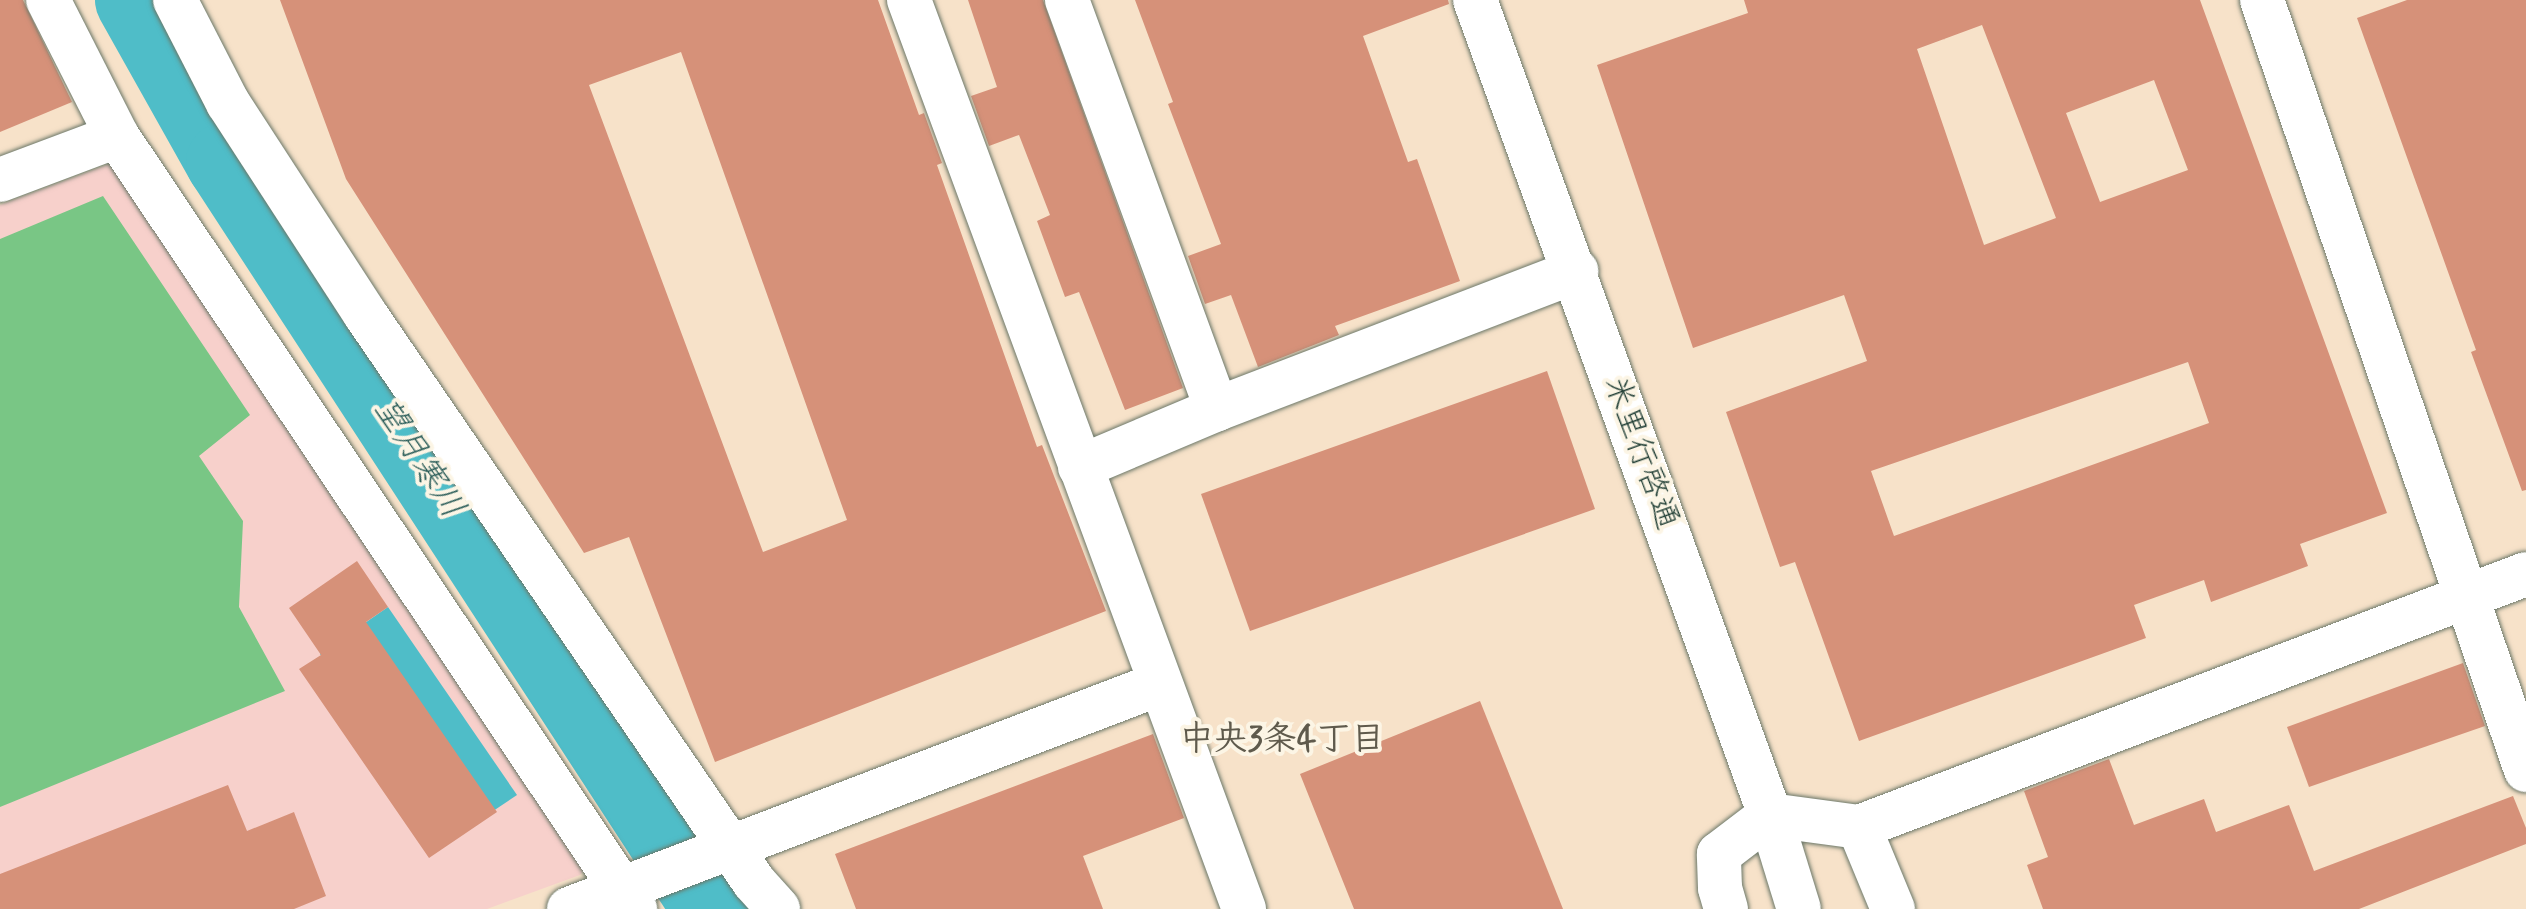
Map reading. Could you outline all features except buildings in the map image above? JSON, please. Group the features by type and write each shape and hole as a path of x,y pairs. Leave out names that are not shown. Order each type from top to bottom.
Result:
{"street":[{"path":"48,0 117,136 632,893"},
{"path":"175,0 228,103 720,853 754,882 778,909"},
{"path":"909,0 1244,909"},
{"path":"1067,0 1217,409"},
{"name":"米里行啓通","path":"1475,0 1576,271 1770,815 1799,909"},
{"path":"2262,0 2526,770"},
{"path":"0,180 117,136"},
{"path":"1080,467 1217,409 1576,271"},
{"path":"1726,909 1720,888 1719,854 1770,815 1859,827 2526,574"},
{"path":"569,909 632,893 720,853 1159,684"},
{"path":"1859,827 1893,909"}],"shaded area":[{"path":"128,157 594,858 580,875 487,909 0,909 0,205"}],"green space":[{"path":"103,196 250,415 199,456 243,521 239,607 285,691 0,807 0,239"}],"water":[{"path":"388,607 517,795 448,841 320,654"}],"waterway":[{"name":"望月寒川","path":"135,0 226,162 713,909"}],"district":[{"name":"中央3条4丁目","path":"1282,740"}]}
